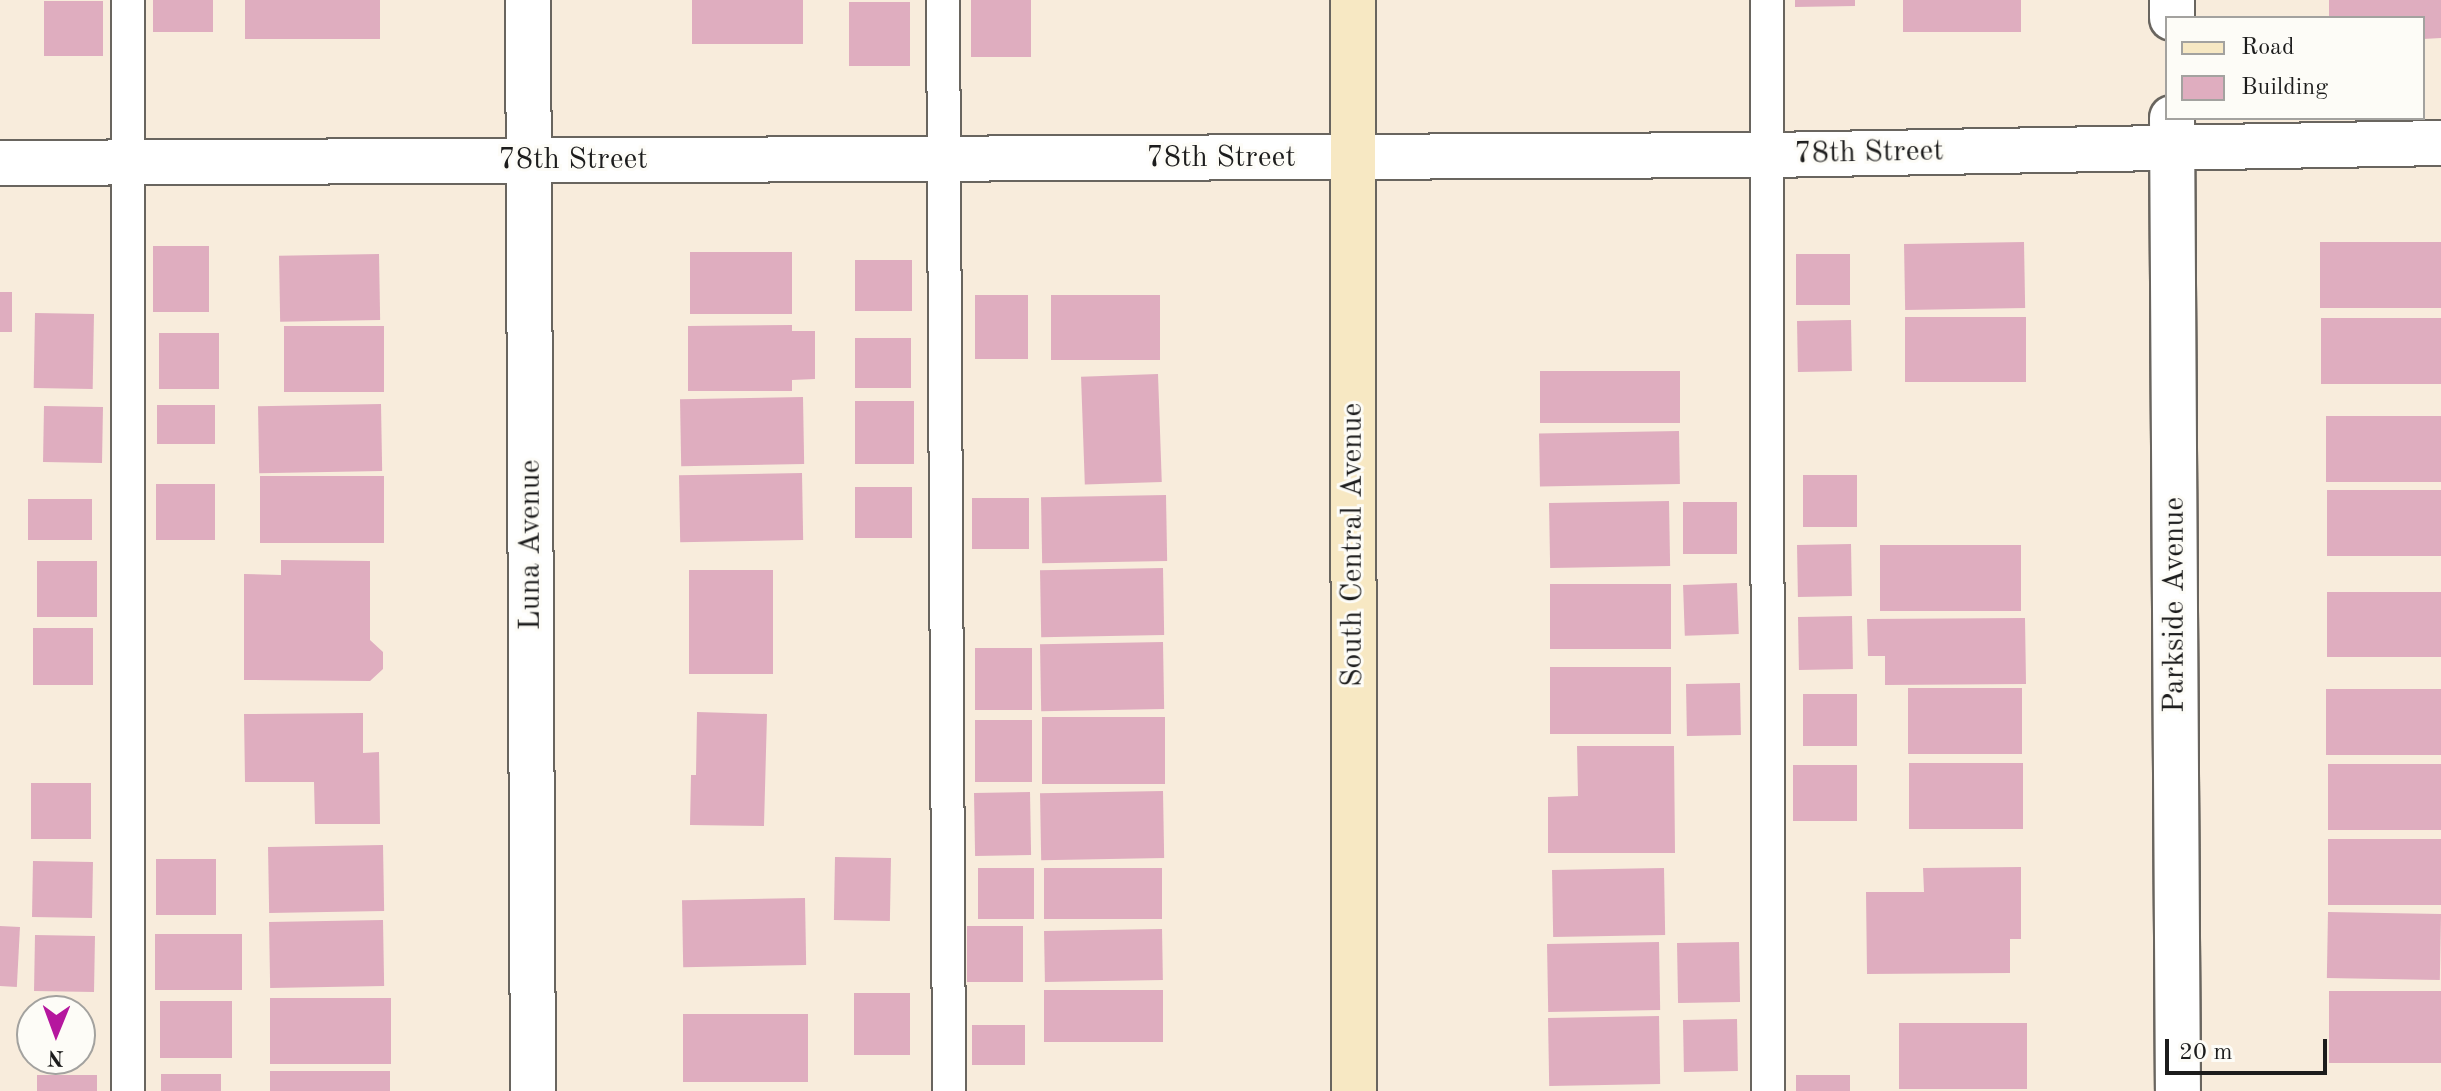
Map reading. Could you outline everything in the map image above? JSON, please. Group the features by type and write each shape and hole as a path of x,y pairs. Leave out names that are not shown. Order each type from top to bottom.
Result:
{"street":[{"name":"Luna Avenue","path":"528,0 533,1091"},
{"name":"South Central Avenue","path":"1353,0 1354,1091"},
{"name":"78th Street","path":"0,163 1768,155 2172,133 2441,143"},
{"name":"Parkside Avenue","path":"2172,133 2178,1091"}],"lane":[{"path":"128,0 128,1091"},
{"path":"943,0 949,1091"},
{"path":"1767,0 1768,1091"}],"building":[{"path":"153,0 213,0 213,32 153,32"},
{"path":"245,0 380,0 380,39 245,39"},
{"path":"692,0 803,0 803,44 692,44"},
{"path":"971,0 1031,0 1031,57 971,57"},
{"path":"1795,0 1855,0 1855,6 1795,7"},
{"path":"1903,0 2021,0 2021,32 1903,32"},
{"path":"2329,0 2441,0 2441,38 2425,39 2425,16 2329,16"},
{"path":"44,1 103,1 103,56 44,56"},
{"path":"849,2 910,2 910,66 849,66"},
{"path":"2024,242 2025,308 1905,310 1904,244"},
{"path":"2320,242 2441,242 2441,308 2320,308"},
{"path":"153,246 209,246 209,312 153,312"},
{"path":"690,252 792,252 792,314 690,314"},
{"path":"379,254 380,320 280,322 279,256"},
{"path":"1796,254 1850,254 1850,305 1796,305"},
{"path":"855,260 912,260 912,311 855,311"},
{"path":"0,292 12,292 12,332 0,332"},
{"path":"975,295 1028,295 1028,359 975,359"},
{"path":"1051,295 1160,295 1160,360 1051,360"},
{"path":"35,313 94,314 93,389 34,388"},
{"path":"1905,317 2026,317 2026,382 1905,382"},
{"path":"2321,318 2441,318 2441,384 2321,384"},
{"path":"1851,320 1852,371 1798,372 1797,321"},
{"path":"792,325 792,331 815,331 815,379 792,380 792,391 688,391 688,326"},
{"path":"284,326 384,326 384,392 284,392"},
{"path":"159,333 219,333 219,389 159,389"},
{"path":"855,338 911,338 911,388 855,388"},
{"path":"1540,371 1680,371 1680,423 1540,423"},
{"path":"1158,374 1162,482 1085,485 1081,377"},
{"path":"803,397 804,464 681,466 680,399"},
{"path":"855,401 914,401 914,464 855,464"},
{"path":"381,404 382,471 259,473 258,406"},
{"path":"157,405 215,405 215,444 157,444"},
{"path":"44,406 103,407 102,463 43,462"},
{"path":"2326,416 2441,416 2441,482 2326,482"},
{"path":"1679,431 1680,484 1540,486 1539,433"},
{"path":"802,473 803,540 680,542 679,475"},
{"path":"1803,475 1857,475 1857,527 1803,527"},
{"path":"260,476 384,476 384,543 260,543"},
{"path":"156,484 215,484 215,540 156,540"},
{"path":"855,487 912,487 912,538 855,538"},
{"path":"2327,490 2441,490 2441,556 2327,556"},
{"path":"1166,495 1167,561 1042,563 1041,497"},
{"path":"972,498 1029,498 1029,549 972,549"},
{"path":"28,499 92,499 92,540 28,540"},
{"path":"1669,501 1670,566 1550,568 1549,503"},
{"path":"1683,502 1737,502 1737,554 1683,554"},
{"path":"1851,544 1852,596 1798,597 1797,545"},
{"path":"1880,545 2021,545 2021,611 1880,611"},
{"path":"281,560 370,561 370,640 383,652 383,669 370,681 244,680 244,574 281,575"},
{"path":"37,561 97,561 97,617 37,617"},
{"path":"1163,568 1164,635 1041,637 1040,570"},
{"path":"689,570 773,570 773,674 689,674"},
{"path":"1737,583 1739,634 1685,636 1683,585"},
{"path":"1550,584 1671,584 1671,649 1550,649"},
{"path":"2327,592 2441,592 2441,657 2327,657"},
{"path":"1852,616 1853,669 1799,670 1798,617"},
{"path":"2025,618 2026,684 1885,685 1885,656 1868,656 1867,619"},
{"path":"33,628 93,628 93,685 33,685"},
{"path":"1163,642 1164,709 1041,711 1040,644"},
{"path":"975,648 1032,648 1032,710 975,710"},
{"path":"1550,667 1671,667 1671,734 1550,734"},
{"path":"1740,683 1741,735 1687,736 1686,684"},
{"path":"1908,688 2022,688 2022,754 1908,754"},
{"path":"2326,689 2441,689 2441,755 2326,755"},
{"path":"1803,694 1857,694 1857,746 1803,746"},
{"path":"697,712 767,714 764,826 690,825 691,775 696,775"},
{"path":"363,713 363,753 379,752 380,824 315,824 314,782 245,782 244,714"},
{"path":"1042,717 1165,717 1165,784 1042,784"},
{"path":"975,720 1032,720 1032,782 975,782"},
{"path":"1577,746 1674,746 1675,853 1548,853 1548,797 1578,796"},
{"path":"1909,763 2023,763 2023,829 1909,829"},
{"path":"2328,764 2441,764 2441,830 2328,830"},
{"path":"1793,765 1857,765 1857,821 1793,821"},
{"path":"31,783 91,783 91,839 31,839"},
{"path":"1163,791 1164,858 1041,860 1040,793"},
{"path":"1030,792 1031,855 975,856 974,793"},
{"path":"2328,839 2441,839 2441,905 2328,905"},
{"path":"383,845 384,911 269,913 268,847"},
{"path":"835,857 891,858 890,921 834,920"},
{"path":"156,859 216,859 216,915 156,915"},
{"path":"33,861 93,862 92,918 32,917"},
{"path":"2021,867 2021,939 2010,939 2010,973 1867,974 1866,892 1924,892 1923,868"},
{"path":"978,868 1034,868 1034,919 978,919"},
{"path":"1044,868 1162,868 1162,919 1044,919"},
{"path":"1664,868 1665,935 1553,937 1552,870"},
{"path":"805,898 806,965 683,967 682,900"},
{"path":"2328,912 2441,914 2440,980 2327,978"},
{"path":"383,920 384,986 270,988 269,922"},
{"path":"0,926 20,927 17,987 0,986"},
{"path":"967,926 1023,926 1023,982 967,982"},
{"path":"1162,929 1163,980 1045,982 1044,931"},
{"path":"155,934 242,934 242,990 155,990"},
{"path":"35,935 95,936 94,992 34,991"},
{"path":"1659,942 1660,1010 1548,1012 1547,944"},
{"path":"1739,942 1740,1002 1678,1003 1677,943"},
{"path":"1044,990 1163,990 1163,1042 1044,1042"},
{"path":"2329,991 2441,991 2441,1063 2329,1063"},
{"path":"854,993 910,993 910,1055 854,1055"},
{"path":"270,998 391,998 391,1064 270,1064"},
{"path":"160,1001 232,1001 232,1058 160,1058"},
{"path":"683,1014 808,1014 808,1082 683,1082"},
{"path":"1659,1016 1660,1084 1549,1086 1548,1018"},
{"path":"1737,1019 1738,1071 1684,1072 1683,1020"},
{"path":"1899,1023 2027,1023 2027,1089 1899,1089"},
{"path":"972,1025 1025,1025 1025,1065 972,1065"},
{"path":"270,1071 390,1071 390,1091 270,1091"},
{"path":"161,1074 221,1074 221,1091 161,1091"},
{"path":"37,1075 96,1075 97,1091 37,1091"},
{"path":"1796,1075 1850,1075 1850,1091 1796,1091"}]}
